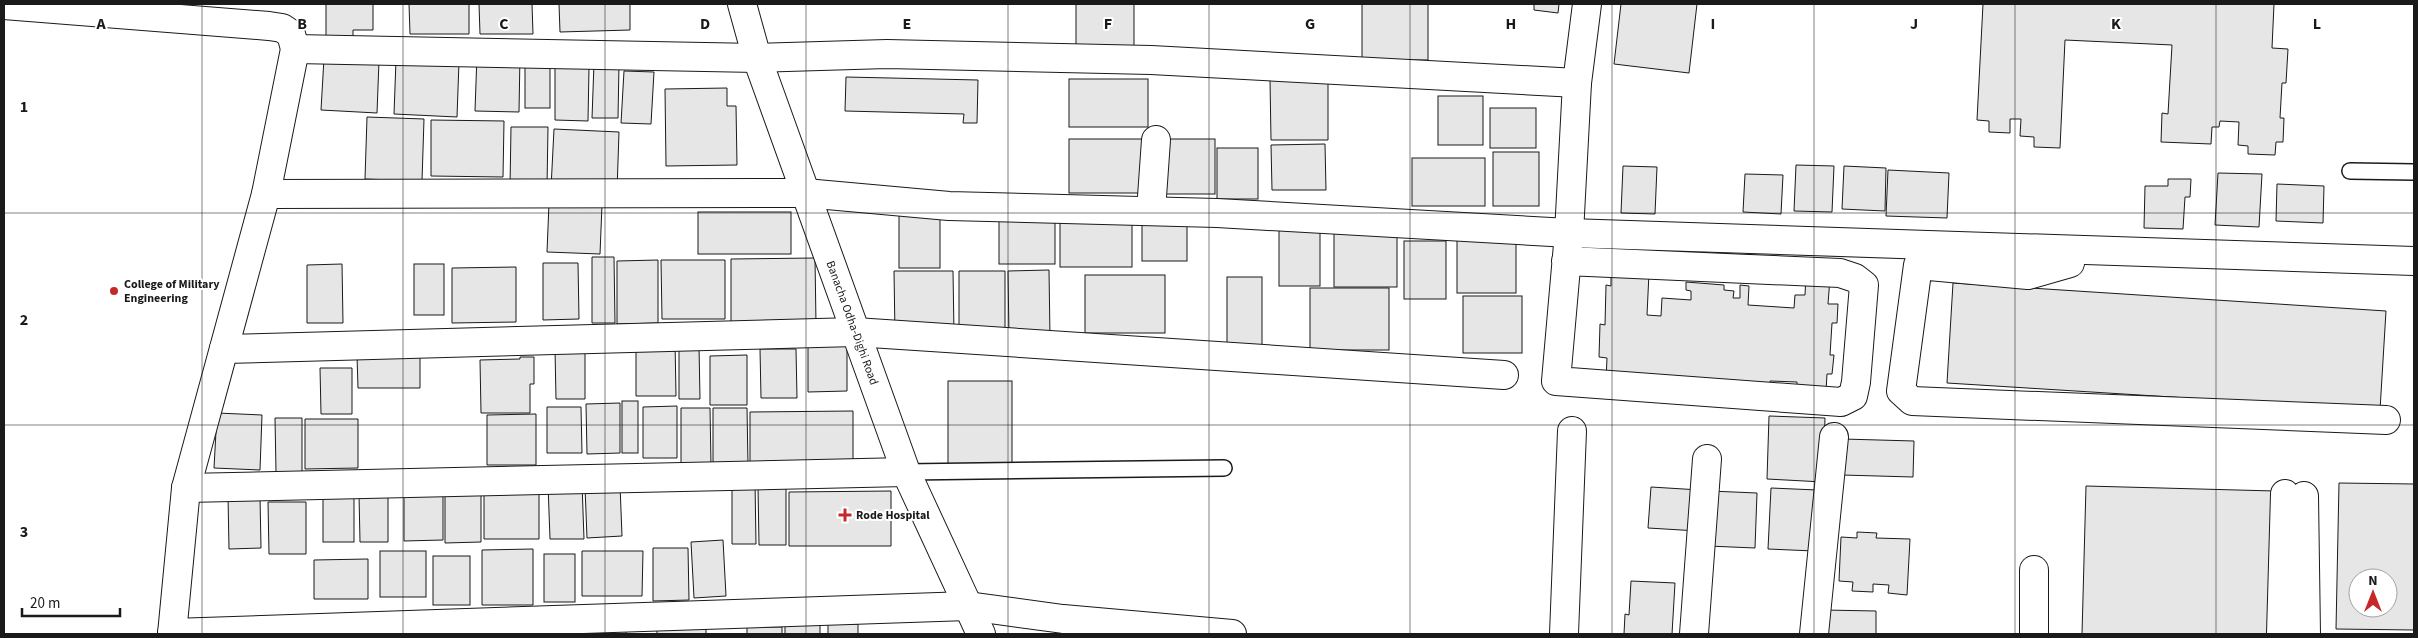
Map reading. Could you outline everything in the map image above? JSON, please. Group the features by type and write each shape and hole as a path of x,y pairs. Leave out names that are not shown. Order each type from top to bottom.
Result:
{"street":[{"name":"Banacha Odha-Dighi Road","path":"742,4 757,58 906,472 981,634"},
{"path":"1566,261 1840,273 1855,278 1864,284 1856,382 1853,396 1841,402 1556,381 1568,234 1577,83 1587,4"},
{"path":"4,5 269,26 282,28 291,34 295,50 266,194 186,488 172,634 968,606 1063,619 1232,634"},
{"path":"295,50 757,58 887,54 1151,60 1577,83"},
{"path":"1151,211 1156,140"},
{"path":"266,194 805,193 949,206 1227,213 1568,234 2414,261"},
{"path":"2073,250 2070,263 2028,275 1918,265 1901,392 1912,401 2386,420"},
{"path":"224,349 855,332 1504,375"},
{"path":"1564,634 1572,431"},
{"path":"1814,634 1834,436"},
{"path":"1694,634 1707,459"},
{"path":"186,488 906,472"},
{"path":"2281,634 2294,495 2306,634"},
{"path":"2034,570 2034,634"}],"lane":[{"path":"2350,170 2414,172"},
{"path":"906,472 1224,468"}],"building":[{"path":"326,4 373,4 373,30 353,30 353,41 326,41"},
{"path":"409,4 469,4 469,34 410,34"},
{"path":"479,4 532,4 533,34 480,34"},
{"path":"559,4 630,4 630,30 560,32"},
{"path":"1076,4 1134,4 1134,51 1076,51"},
{"path":"1362,4 1428,4 1428,60 1362,60"},
{"path":"1534,4 1559,4 1558,13 1534,10"},
{"path":"1621,4 1697,4 1689,73 1614,64"},
{"path":"1983,4 2274,4 2272,48 2288,49 2286,83 2282,83 2280,118 2284,118 2283,142 2276,142 2275,155 2248,154 2248,146 2238,145 2239,122 2220,121 2219,127 2212,127 2211,144 2161,142 2162,113 2168,114 2172,45 2065,40 2060,148 2034,147 2034,137 2020,136 2021,119 2010,119 2010,133 1989,132 1989,121 1977,120"},
{"path":"477,54 520,55 519,112 475,111"},
{"path":"324,58 379,61 377,113 321,110"},
{"path":"525,58 550,58 550,108 525,108"},
{"path":"396,60 459,62 457,117 394,114"},
{"path":"594,63 619,64 618,118 592,118"},
{"path":"555,66 589,67 588,121 555,120"},
{"path":"624,71 654,72 651,124 621,123"},
{"path":"846,77 978,80 977,123 963,123 964,114 845,111"},
{"path":"1069,79 1148,79 1148,127 1069,127"},
{"path":"1270,80 1328,80 1328,140 1271,140"},
{"path":"727,88 727,106 736,106 737,165 666,166 665,89"},
{"path":"1438,96 1483,96 1483,145 1438,145"},
{"path":"1490,108 1536,108 1536,148 1490,148"},
{"path":"367,117 424,119 422,181 365,179"},
{"path":"431,120 504,121 503,177 431,176"},
{"path":"511,127 548,127 547,187 510,187"},
{"path":"554,129 619,132 617,191 551,188"},
{"path":"1069,139 1145,139 1145,193 1069,193"},
{"path":"1166,139 1215,139 1215,194 1166,194"},
{"path":"1325,144 1326,190 1272,190 1271,145"},
{"path":"1217,148 1258,148 1258,199 1217,199"},
{"path":"1493,152 1539,152 1539,206 1493,206"},
{"path":"1412,158 1485,158 1485,206 1412,206"},
{"path":"1796,165 1834,166 1832,212 1794,211"},
{"path":"1623,166 1657,167 1655,214 1621,213"},
{"path":"1844,166 1886,168 1885,211 1842,209"},
{"path":"1888,170 1949,173 1947,218 1886,216"},
{"path":"2218,173 2262,174 2259,227 2215,225"},
{"path":"1745,174 1783,175 1781,214 1743,212"},
{"path":"2168,179 2191,179 2190,197 2185,197 2183,229 2144,228 2145,186 2168,186"},
{"path":"2277,184 2324,186 2323,223 2276,221"},
{"path":"549,203 602,205 600,254 547,252"},
{"path":"899,209 940,209 940,268 899,268"},
{"path":"999,209 1055,209 1055,264 999,264"},
{"path":"1060,211 1132,211 1132,267 1060,267"},
{"path":"698,212 791,212 791,254 698,254"},
{"path":"1142,216 1187,216 1187,261 1142,261"},
{"path":"1334,224 1397,224 1397,287 1334,287"},
{"path":"1279,230 1320,230 1320,286 1279,286"},
{"path":"1457,238 1516,238 1516,293 1457,293"},
{"path":"1404,241 1446,241 1446,299 1404,299"},
{"path":"592,257 614,257 615,323 592,323"},
{"path":"815,258 816,324 731,325 731,259"},
{"path":"658,260 658,323 617,324 617,261"},
{"path":"661,260 725,260 725,319 662,319"},
{"path":"543,263 578,263 579,319 543,320"},
{"path":"342,264 343,323 307,323 307,265"},
{"path":"414,264 444,264 444,315 414,315"},
{"path":"516,267 516,322 452,323 452,268"},
{"path":"1049,270 1050,338 1009,339 1008,271"},
{"path":"894,271 953,271 954,334 895,335"},
{"path":"959,271 1005,271 1005,335 959,336"},
{"path":"1611,271 1649,273 1647,315 1661,316 1662,298 1691,300 1691,291 1686,290 1686,282 1724,285 1724,290 1734,291 1733,298 1740,298 1740,285 1749,286 1748,305 1794,308 1795,295 1805,295 1806,276 1830,278 1828,304 1838,304 1837,323 1832,323 1830,355 1834,355 1832,374 1827,374 1826,391 1797,389 1797,382 1770,381 1770,389 1606,380 1607,358 1599,357 1600,324 1605,325 1606,285 1611,286"},
{"path":"1085,275 1165,275 1165,333 1085,333"},
{"path":"1227,277 1262,277 1262,349 1227,349"},
{"path":"1953,283 2386,311 2380,410 1947,383"},
{"path":"1310,288 1389,288 1389,350 1310,350"},
{"path":"1463,296 1522,296 1522,353 1463,353"},
{"path":"636,341 675,341 676,396 636,396"},
{"path":"847,343 847,391 808,392 808,344"},
{"path":"699,346 700,399 679,399 679,347"},
{"path":"585,348 585,399 556,399 555,349"},
{"path":"760,349 796,349 797,398 761,398"},
{"path":"420,355 420,388 358,388 357,356"},
{"path":"747,355 747,405 710,405 710,356"},
{"path":"520,357 534,357 534,384 530,384 530,413 481,413 480,360 520,359"},
{"path":"320,368 352,368 352,414 321,414"},
{"path":"948,381 1012,381 1012,465 948,465"},
{"path":"622,401 638,401 638,453 622,453"},
{"path":"620,403 620,453 587,454 586,404"},
{"path":"677,406 677,458 643,458 643,407"},
{"path":"547,407 581,407 582,453 547,453"},
{"path":"681,408 710,408 711,465 681,465"},
{"path":"713,408 747,408 748,465 713,465"},
{"path":"853,411 853,464 750,465 750,412"},
{"path":"217,413 262,415 260,470 214,468"},
{"path":"536,414 536,465 487,465 487,415"},
{"path":"1769,416 1825,418 1823,482 1767,479"},
{"path":"275,418 302,418 302,472 276,472"},
{"path":"305,419 358,419 358,468 305,469"},
{"path":"1843,439 1914,441 1913,477 1842,475"},
{"path":"755,482 756,544 732,544 732,483"},
{"path":"582,483 584,539 550,539 548,484"},
{"path":"2339,483 2414,484 2414,630 2336,629"},
{"path":"443,484 443,540 404,541 404,485"},
{"path":"445,485 481,485 481,542 445,543"},
{"path":"620,485 622,536 587,538 585,487"},
{"path":"539,486 539,539 484,539 484,487"},
{"path":"758,486 786,486 786,545 759,545"},
{"path":"2086,486 2275,491 2272,634 2082,634"},
{"path":"1651,487 1700,490 1698,531 1648,528"},
{"path":"1771,488 1817,490 1814,551 1768,549"},
{"path":"891,491 891,546 789,546 789,492"},
{"path":"1710,491 1757,493 1755,548 1708,546"},
{"path":"323,492 354,492 354,542 323,542"},
{"path":"359,494 388,494 388,542 360,542"},
{"path":"228,496 260,496 261,548 229,549"},
{"path":"268,502 306,502 306,554 269,554"},
{"path":"1857,532 1877,533 1876,538 1910,539 1907,595 1888,593 1889,585 1873,584 1873,592 1852,591 1853,582 1839,581 1841,537 1857,538"},
{"path":"723,540 726,596 694,598 691,542"},
{"path":"653,548 688,548 689,600 653,601"},
{"path":"533,549 533,605 482,605 482,550"},
{"path":"380,551 426,551 426,597 380,597"},
{"path":"582,551 643,551 642,596 582,596"},
{"path":"544,554 575,554 575,602 544,602"},
{"path":"433,556 470,556 470,605 433,605"},
{"path":"368,559 368,599 314,599 314,560"},
{"path":"1631,581 1675,583 1672,634 1624,634 1625,614 1629,615"},
{"path":"1824,610 1876,611 1876,634 1823,634"},
{"path":"657,624 706,624 706,634 657,634"},
{"path":"828,624 858,624 858,634 828,634"},
{"path":"785,625 820,625 820,634 785,634"},
{"path":"747,627 782,627 782,634 747,634"},
{"path":"590,628 626,628 626,634 590,634"}],"place":[{"name":"College of Military Engineering","path":"114,291"},
{"name":"Rode Hospital","path":"845,515"}]}
